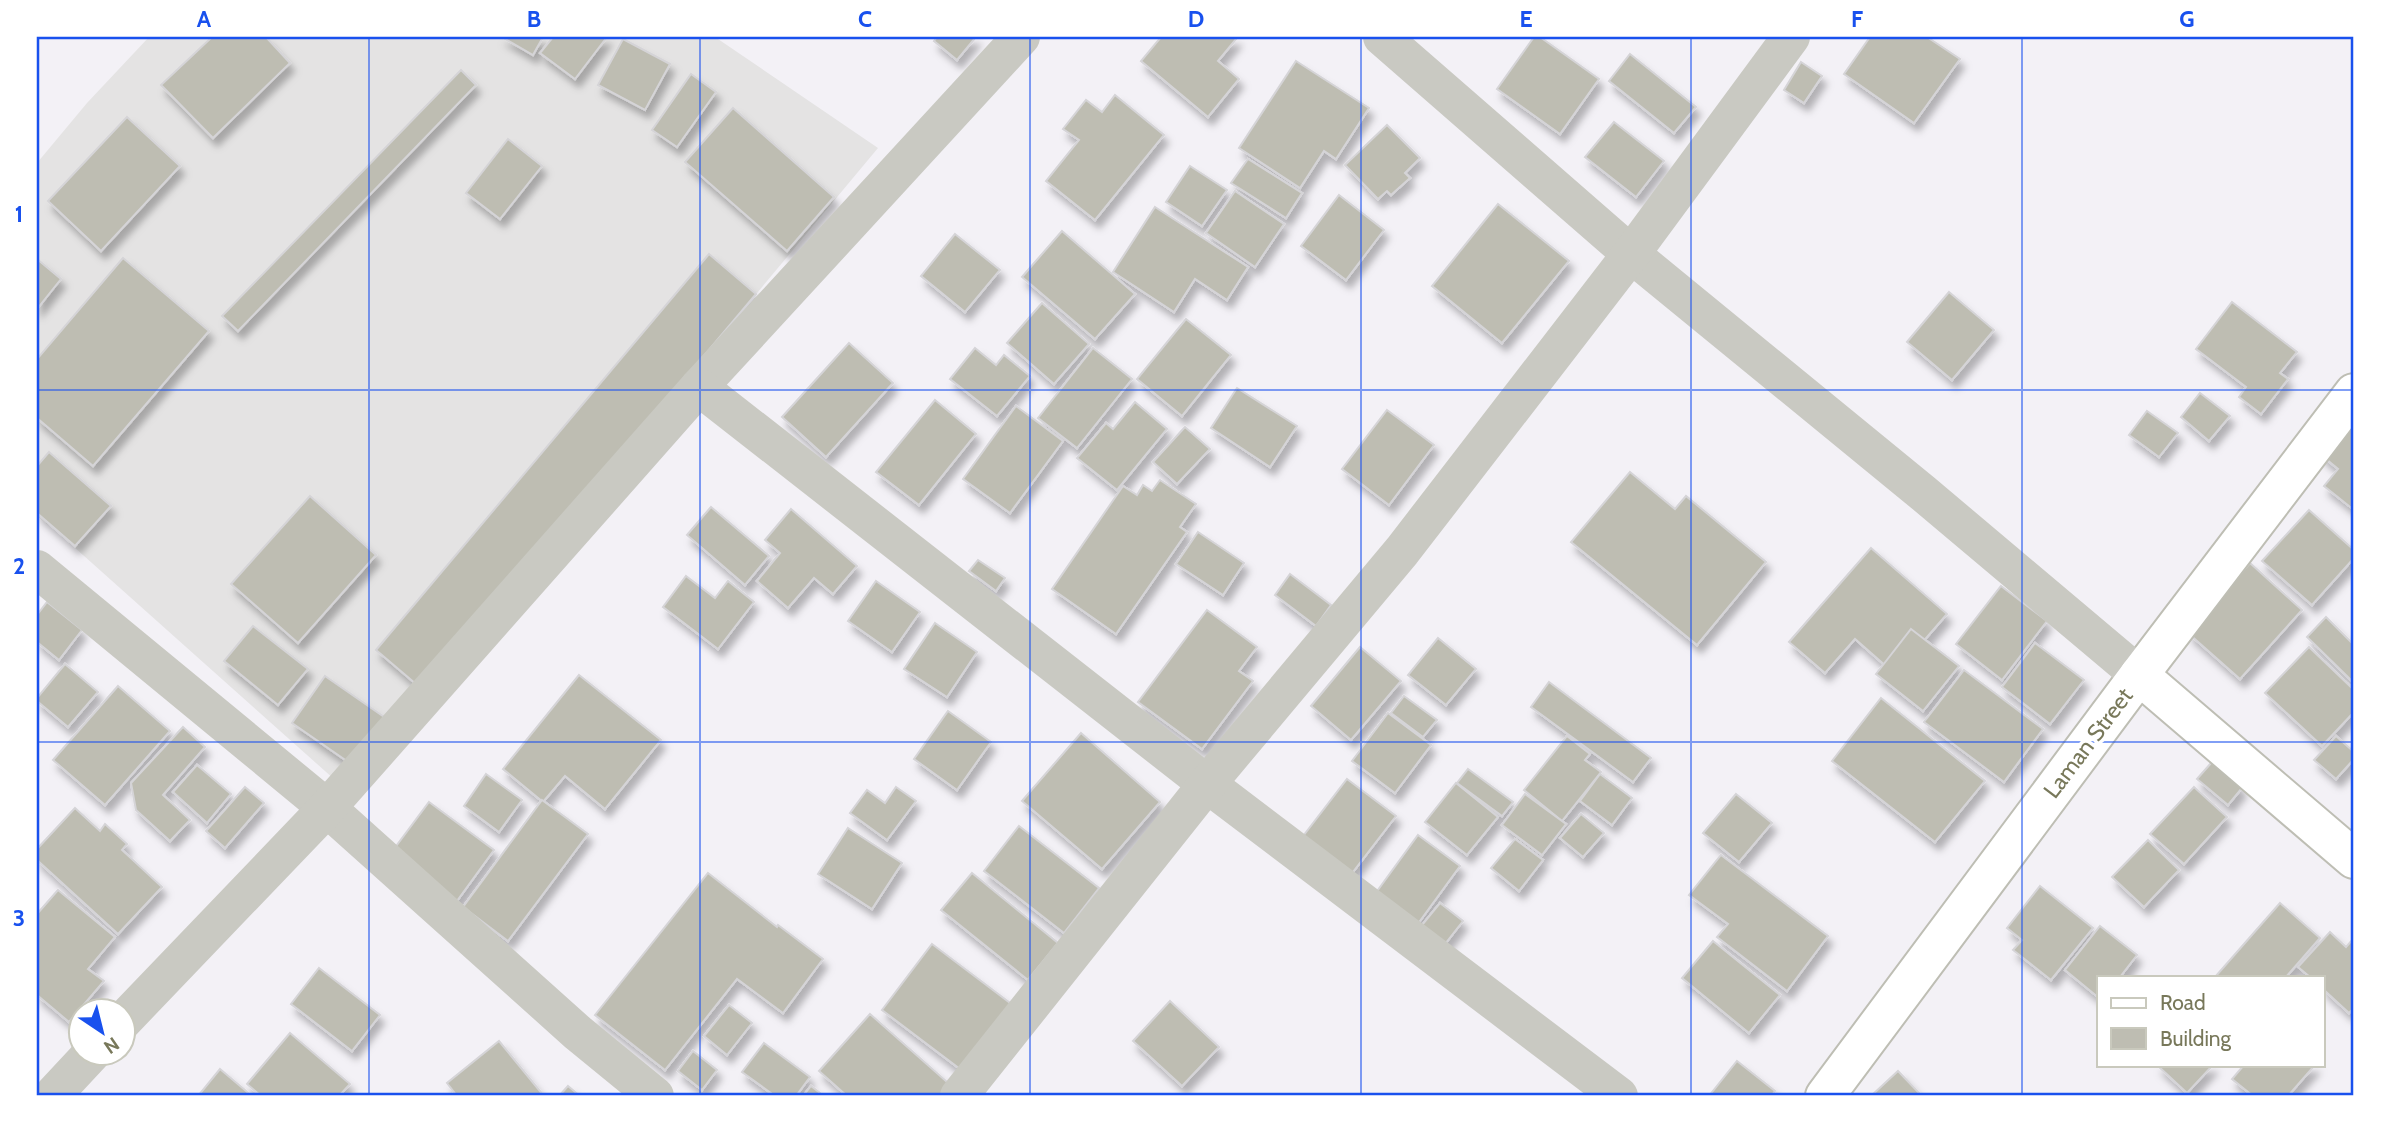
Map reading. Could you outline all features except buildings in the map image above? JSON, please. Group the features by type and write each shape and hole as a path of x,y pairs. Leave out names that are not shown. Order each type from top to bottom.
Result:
{"main road":[{"name":"Laman Street","path":"1825,1096 2139,675 2354,393"},
{"path":"2139,675 2354,859"}],"street":[{"path":"136,1007 327,808 699,387 1021,37"},
{"path":"1381,37 1631,254 2139,675"},
{"path":"959,1096 1207,785 1402,551 1631,254 1791,37"},
{"path":"699,387 1207,785 1619,1096"},
{"path":"37,569 327,808 578,1033 656,1096"},
{"path":"52,1096 80,1066"}],"shaded area":[{"path":"149,37 715,37 878,148 344,788 37,516 37,163 87,103"}]}
